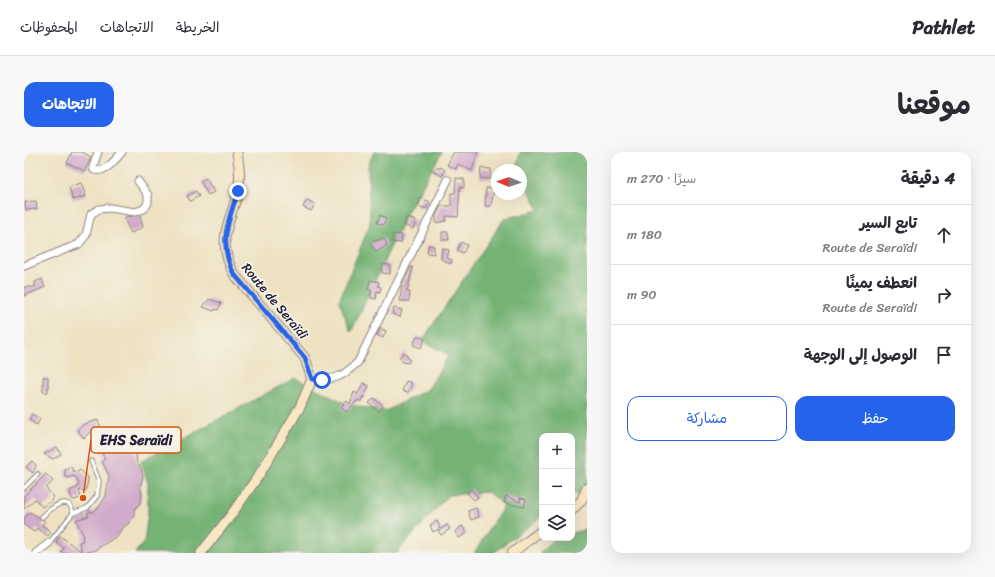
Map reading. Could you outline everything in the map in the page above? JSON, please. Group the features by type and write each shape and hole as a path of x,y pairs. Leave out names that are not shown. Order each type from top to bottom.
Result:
{"main road":[{"name":"Route de Seraïdi","path":"237,152 239,184 224,238 225,253 228,263 234,274 305,358 312,379"},
{"path":"201,553 231,516 259,475 300,407 312,379"},
{"path":"575,507 581,501 587,488"},
{"path":"512,553 539,532"}],"street":[{"path":"98,152 93,167 94,170 99,171 106,169 122,152"},
{"path":"312,379 334,380 344,375 358,362 448,180"},
{"path":"24,266 80,244 86,234 91,214 99,209 110,208 135,212 144,209 148,203 148,195 138,181"},
{"path":"36,553 49,543"}],"lane":[{"path":"49,543 73,513 87,508 97,496 99,481 91,461"},
{"path":"24,488 38,474"},
{"path":"42,517 54,505 58,504 67,504 73,513"}],"green space":[{"path":"374,152 442,152 407,212 351,332 339,301 370,224 368,166"},
{"path":"520,152 587,152 587,497 575,494 575,433 539,433 539,518 493,553 474,553 504,506 488,492 448,495 397,553 135,553 144,542 148,513 148,483 141,461 295,378 349,405 386,411 428,389 449,355 422,341 504,219 539,210 527,186 527,164 517,164"},
{"path":"587,529 587,553 539,553 552,541 575,541 575,532"}],"building":[{"path":"72,152 82,152 91,157 85,171 67,163"},
{"path":"454,152 478,152 472,171 458,164 456,169 447,165"},
{"path":"436,167 439,169 440,167 445,170 442,176 433,171"},
{"path":"481,168 491,169 490,179 480,178"},
{"path":"206,178 214,192 208,195 201,182"},
{"path":"456,178 464,179 464,188 460,187 458,217 446,216 446,221 436,223 436,215 441,206 451,206 451,193 455,193"},
{"path":"81,183 86,196 73,200 69,187"},
{"path":"486,188 491,189 491,206 485,206"},
{"path":"196,191 199,196 190,201 187,196"},
{"path":"421,198 430,202 426,209 418,206"},
{"path":"307,200 315,204 311,211 303,207"},
{"path":"36,201 37,209 26,210 25,202"},
{"path":"140,215 143,227 131,233 125,221 125,217"},
{"path":"380,215 386,218 383,225 377,223"},
{"path":"407,217 416,221 413,229 404,225"},
{"path":"442,232 448,232 449,240 442,240"},
{"path":"393,234 402,235 401,243 392,242"},
{"path":"384,238 387,245 376,252 370,243"},
{"path":"461,242 467,245 463,253 457,250"},
{"path":"428,245 434,246 434,254 427,253"},
{"path":"442,248 449,250 447,258 452,260 451,264 441,259"},
{"path":"382,264 390,265 390,274 382,273"},
{"path":"411,267 413,267 407,292 410,292 409,301 400,301 402,285"},
{"path":"42,279 45,287 24,296 24,287 35,287 35,282"},
{"path":"370,280 379,282 378,286 381,287 380,292 377,291 376,299 371,298 371,290 368,290"},
{"path":"209,299 221,303 218,310 215,309 214,311 203,307"},
{"path":"394,308 402,310 400,317 392,314"},
{"path":"380,328 386,331 383,338 377,335"},
{"path":"417,336 425,339 421,348 413,345"},
{"path":"404,352 410,360 408,363 403,362 399,358"},
{"path":"43,377 48,377 48,392 43,392"},
{"path":"406,381 412,383 408,393 402,391"},
{"path":"363,383 369,386 364,398 363,396 361,401 357,401 346,412 341,407 347,401 350,404 354,392 358,394"},
{"path":"374,398 383,406 379,412 369,403"},
{"path":"32,414 40,419 37,425 29,420"},
{"path":"98,420 101,429 90,432 84,438 77,430 84,424"},
{"path":"113,440 117,448 126,442 131,445 136,454 137,463 141,468 143,477 140,487 142,493 140,503 134,510 134,516 128,524 122,528 117,536 95,550 84,553 61,553 64,548 56,542 60,536 82,552 79,542 83,541 82,537 84,536 76,520 89,516 87,513 91,511 92,513 99,507 106,496 109,476 102,461 105,459 99,447"},
{"path":"57,447 61,454 53,459 44,454"},
{"path":"32,461 36,465 33,473 26,467"},
{"path":"71,467 73,471 78,472 80,470 88,477 86,491 79,490 81,498 73,500 70,494 71,490 77,488 79,484 77,478 73,476 68,478 65,476 65,470"},
{"path":"46,474 53,481 46,488 54,497 51,500 52,501 42,507 35,499 24,509 24,496"},
{"path":"471,489 478,497 474,500 467,493"},
{"path":"506,496 520,502 520,498 526,499 524,507 504,503"},
{"path":"476,508 479,517 471,520 468,511"},
{"path":"30,512 45,521 42,525 51,532 48,536 37,528 34,532 24,525 24,519"},
{"path":"437,521 440,528 433,532 430,525"},
{"path":"447,525 450,529 441,535 438,531"},
{"path":"462,526 467,533 459,538 455,532"}],"place":[{"name":"EHS Seraïdi","path":"83,498"}],"route":[{"path":"238,191 228,220 224,238 225,253 228,263 244,287 288,336 305,358 310,368 312,379 322,380"}]}
